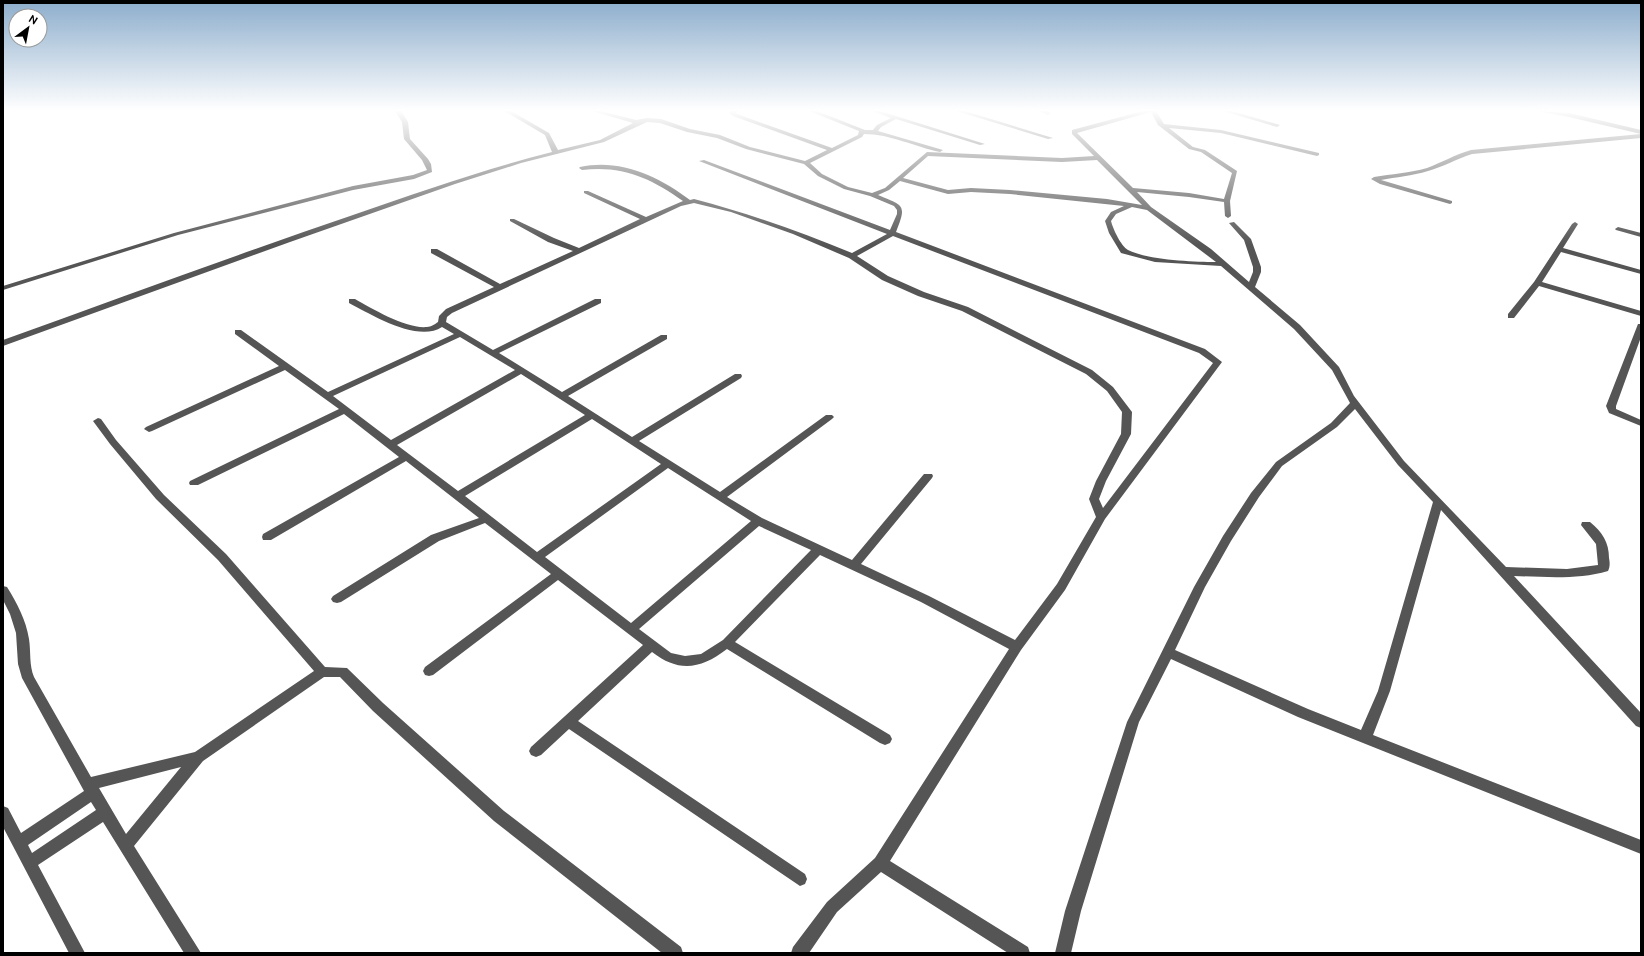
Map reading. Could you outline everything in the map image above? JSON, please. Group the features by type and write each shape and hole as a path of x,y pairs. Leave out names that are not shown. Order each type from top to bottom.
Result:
{"street":[{"path":"3,288 176,234 352,188 414,177 430,171 428,162 421,156"},
{"path":"3,343 287,240 453,183 547,156"},
{"path":"777,156 806,163 820,175 846,188 872,195 896,205 900,210 900,214 892,234 852,256"},
{"path":"806,163 821,156"},
{"path":"872,195 887,189 925,156"},
{"path":"970,156 1062,160 1099,158"},
{"path":"1097,156 1149,208 1224,264 1298,327 1336,370 1350,397 1401,464 1504,571 1641,722"},
{"path":"1210,156 1235,172 1227,201 1228,216"},
{"path":"1450,202 1382,183 1374,179 1426,170 1460,156"},
{"path":"702,161 811,201 892,234 974,263 1202,351 1218,362 1101,517 1061,586 1017,647 880,863 832,907 800,953"},
{"path":"582,168 600,165 628,169 656,181 687,201 704,203 748,216 852,256 885,278 921,294 965,309 1088,372 1110,389 1127,412 1126,434 1101,481 1094,499 1101,517"},
{"path":"899,179 948,192 971,190 1010,192 1107,201 1129,206 1149,208"},
{"path":"1132,190 1189,195 1227,201"},
{"path":"586,192 645,219"},
{"path":"352,301 384,316 419,329 435,328 442,323 443,316 449,311 645,219 687,201"},
{"path":"1129,206 1113,213 1108,221 1114,239 1120,244 1124,251 1155,260 1195,264 1224,264"},
{"path":"512,220 551,240 578,250"},
{"path":"1232,223 1247,239 1257,267 1257,272 1251,287"},
{"path":"1511,316 1537,283 1575,224"},
{"path":"1618,229 1641,235"},
{"path":"1559,249 1641,272"},
{"path":"434,251 499,287"},
{"path":"1537,283 1641,314"},
{"path":"493,353 598,301"},
{"path":"442,323 521,370 758,521 960,616 1017,647"},
{"path":"1641,326 1611,406 1612,411 1617,414 1641,423"},
{"path":"238,332 327,396 650,646 667,657 683,663 698,661 727,642 818,550"},
{"path":"327,396 460,334"},
{"path":"561,396 664,337"},
{"path":"149,429 286,366"},
{"path":"389,445 521,370"},
{"path":"632,441 738,376"},
{"path":"1063,953 1073,911 1133,722 1200,587 1227,539 1255,495 1278,464 1334,425 1356,403"},
{"path":"194,483 345,410"},
{"path":"458,496 592,415"},
{"path":"720,497 828,417"},
{"path":"98,421 113,442 160,497 222,557 322,672"},
{"path":"267,537 406,457"},
{"path":"536,558 668,464"},
{"path":"853,566 928,476"},
{"path":"1365,737 1384,691 1438,501"},
{"path":"337,599 435,538 486,519"},
{"path":"630,630 758,521"},
{"path":"1504,571 1552,573 1588,572 1604,568 1604,551 1598,535 1586,525"},
{"path":"429,671 558,574"},
{"path":"3,590 17,613 23,640 24,669 42,705 91,788 193,953"},
{"path":"727,642 885,739"},
{"path":"536,751 650,646"},
{"path":"1168,652 1303,713 1641,847"},
{"path":"126,845 198,758 322,672 343,672 378,707 499,816 675,953"},
{"path":"568,721 800,879"},
{"path":"19,843 91,788 198,758"},
{"path":"30,863 106,812"},
{"path":"3,813 77,953"},
{"path":"880,863 1022,953"}]}
